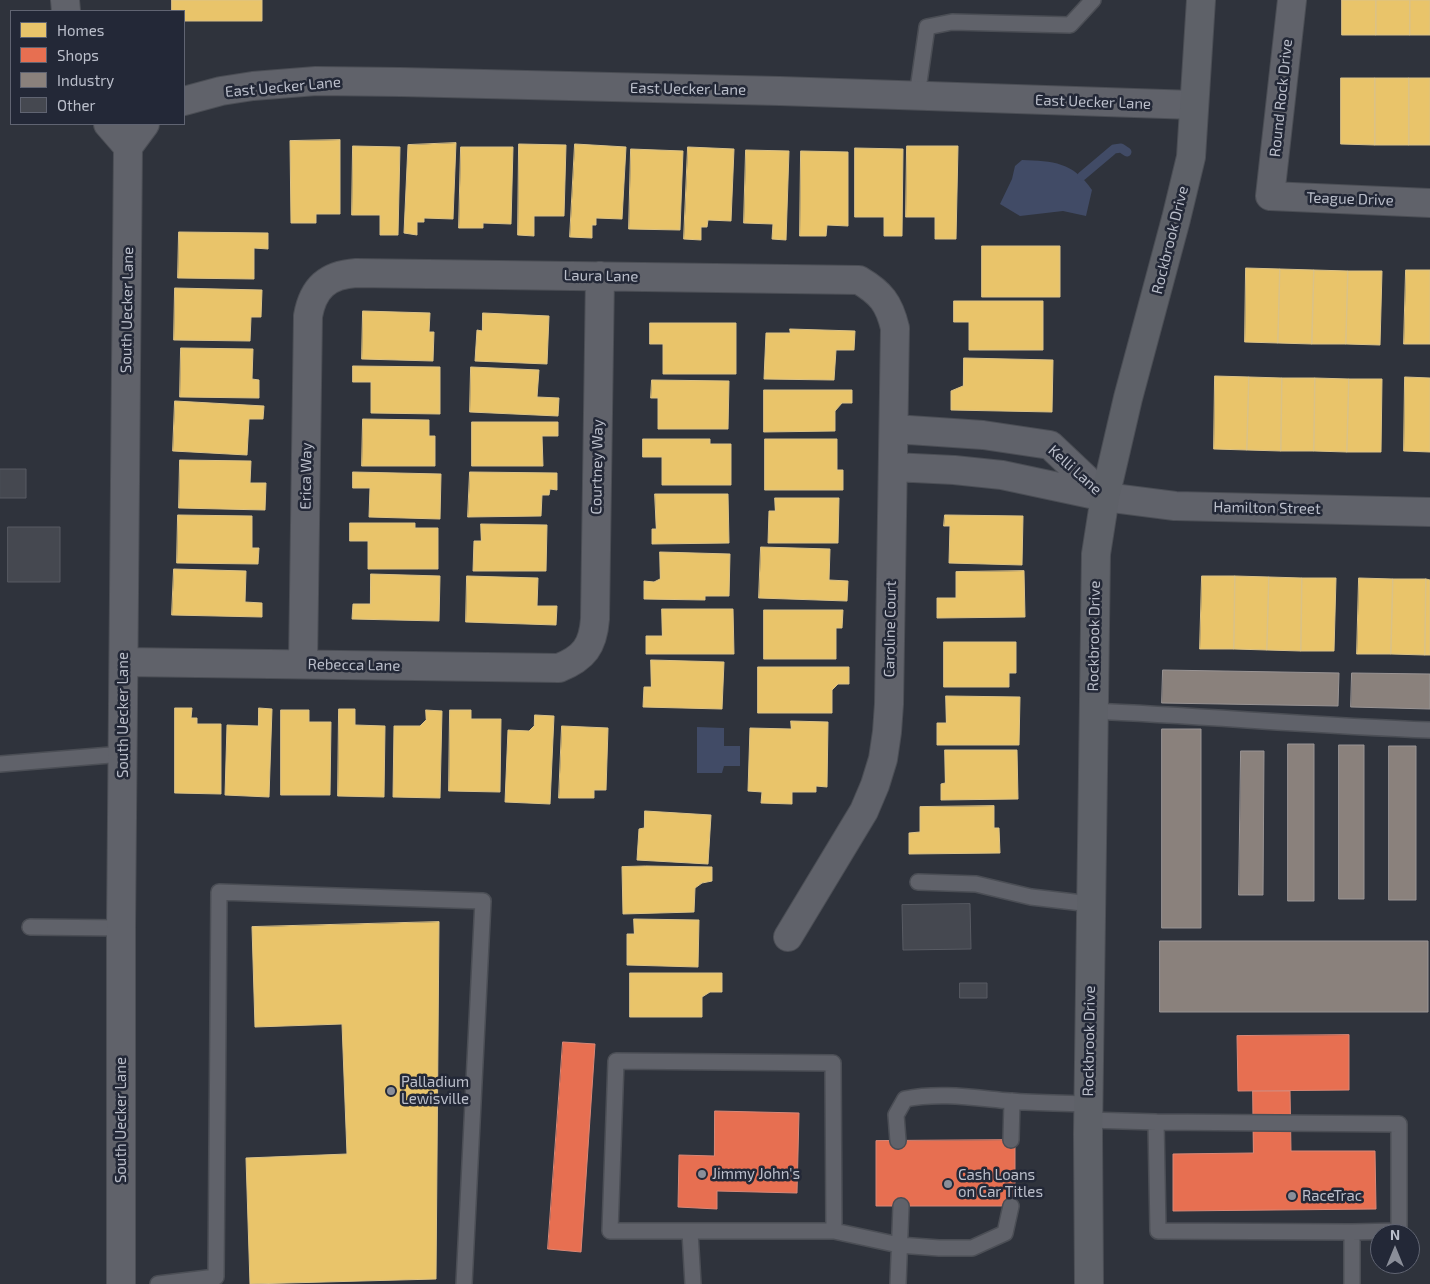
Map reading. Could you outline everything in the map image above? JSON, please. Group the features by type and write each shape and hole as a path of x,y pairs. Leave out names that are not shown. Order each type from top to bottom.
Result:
{"street":[{"name":"Rockbrook Drive","path":"1089,1284 1088,1112 1096,554 1105,497 1128,398 1176,219 1190,157 1201,0"},
{"name":"Round Rock Drive","path":"1270,196 1292,0"},
{"name":"East Uecker Lane","path":"185,101 222,91 316,81 501,84 1194,105"},
{"path":"109,125 128,147 143,125"},
{"name":"South Uecker Lane","path":"121,1284 121,928 128,147"},
{"name":"Teague Drive","path":"1270,196 1430,203"},
{"name":"Laura Lane","path":"318,290 328,280 342,274 356,273 858,280 872,288 884,299"},
{"name":"Courtney Way","path":"582,655 590,645 595,619 600,276"},
{"name":"Erica Way","path":"303,664 308,316 311,302 318,290"},
{"name":"Caroline Court","path":"788,937 864,811 883,759 889,704 895,328 891,313 884,299"},
{"name":"Kelli Lane","path":"894,429 983,436 1050,445 1105,497"},
{"name":"Kelli Lane","path":"893,467 1002,475 1105,497"},
{"name":"Hamilton Street","path":"1105,497 1175,506 1430,512"},
{"name":"Rebecca Lane","path":"124,662 558,668 571,663 582,655"}],"lane":[{"path":"917,96 927,27 952,22 1070,25 1093,0"},
{"path":"1093,711 1430,730"},
{"path":"0,764 123,754"},
{"path":"918,882 976,884 1031,897 1091,904"},
{"path":"158,1284 216,1277 219,892 483,901 464,1284"},
{"path":"30,927 121,928"},
{"path":"834,1231 833,1063 616,1060 610,1231 834,1231 899,1245 972,1248 1005,1233 1011,1206"},
{"path":"898,1141 896,1115 905,1099 924,1095 1012,1101 1156,1122 1399,1124 1399,1231 1158,1231 1156,1122"},
{"path":"1011,1140 1012,1101"},
{"path":"898,1284 901,1206"},
{"path":"690,1232 693,1284"},
{"path":"1352,1232 1352,1284"}],"water":[{"path":"1022,160 1043,161 1062,165 1070,168 1085,181 1092,190 1086,216 1063,211 1020,216 1000,204 1012,179 1015,166"},
{"path":"697,727 724,728 724,746 740,746 740,766 724,766 722,773 697,773"}],"building: Homes":[{"path":"172,0 262,0 262,21 185,21 185,10 172,10"},
{"path":"1342,0 1376,0 1376,35 1342,35"},
{"path":"1376,0 1410,0 1410,35 1376,35"},
{"path":"1410,0 1430,0 1430,35 1410,35"},
{"path":"1341,78 1375,78 1375,145 1341,144"},
{"path":"1375,78 1409,78 1409,145 1375,145"},
{"path":"1409,78 1430,78 1430,145 1409,145"},
{"path":"340,140 340,214 316,214 316,223 291,223 290,141"},
{"path":"456,143 453,219 424,218 424,222 417,222 417,235 404,233 408,145"},
{"path":"519,144 566,145 564,216 534,216 534,236 518,235"},
{"path":"575,144 626,147 622,219 596,218 596,225 592,225 592,238 570,237"},
{"path":"353,146 400,147 398,235 380,235 380,215 352,215"},
{"path":"907,146 958,146 956,239 935,239 935,217 906,217"},
{"path":"461,147 513,147 511,224 483,223 483,228 459,228"},
{"path":"688,147 734,149 731,221 708,220 707,227 701,227 701,240 684,239"},
{"path":"855,148 903,149 902,236 884,236 884,217 855,217"},
{"path":"631,149 683,151 680,230 629,229"},
{"path":"746,150 789,151 786,240 772,239 773,224 744,223"},
{"path":"801,151 848,152 848,226 827,225 826,236 800,236"},
{"path":"179,232 268,233 268,249 254,248 254,279 178,278"},
{"path":"982,246 1060,246 1060,297 982,297"},
{"path":"1246,268 1280,269 1278,343 1245,342"},
{"path":"1280,269 1314,270 1312,344 1278,343"},
{"path":"1314,270 1348,271 1346,344 1312,344"},
{"path":"1406,270 1430,270 1430,344 1404,344"},
{"path":"1348,271 1382,271 1380,345 1346,344"},
{"path":"175,288 262,290 261,317 251,317 250,341 174,340"},
{"path":"954,301 1043,301 1043,350 969,350 969,322 954,322"},
{"path":"363,311 430,313 429,332 434,332 433,361 362,359"},
{"path":"483,313 549,316 547,364 475,361 477,330 482,331"},
{"path":"650,323 736,323 736,374 663,374 663,344 650,344"},
{"path":"790,329 855,331 854,350 836,350 834,380 764,379 766,333 790,333"},
{"path":"181,348 253,349 252,379 259,380 259,398 180,397"},
{"path":"964,358 1053,360 1052,412 951,410 951,391 963,386"},
{"path":"353,366 440,367 440,414 371,413 371,382 353,382"},
{"path":"471,367 539,370 537,397 559,398 558,416 470,412"},
{"path":"1215,376 1249,377 1247,450 1214,449"},
{"path":"1249,377 1282,378 1281,451 1247,450"},
{"path":"1405,377 1430,378 1430,452 1404,451"},
{"path":"1282,378 1315,378 1314,451 1281,451"},
{"path":"1315,378 1349,379 1347,452 1314,451"},
{"path":"1349,379 1382,379 1381,452 1347,452"},
{"path":"652,380 729,381 728,429 658,429 658,398 651,398"},
{"path":"764,390 852,390 852,403 842,403 835,411 835,431 764,432"},
{"path":"175,401 264,406 263,419 249,419 247,455 173,451"},
{"path":"363,419 429,420 429,436 435,436 435,466 362,466"},
{"path":"472,422 558,422 558,436 542,436 543,466 472,466"},
{"path":"643,439 710,439 710,444 731,444 731,485 662,485 662,457 643,457"},
{"path":"765,439 837,439 837,470 843,470 843,490 765,490"},
{"path":"180,460 251,461 250,483 266,483 265,510 179,508"},
{"path":"353,472 441,474 440,519 369,517 370,488 353,488"},
{"path":"470,472 557,473 557,490 550,489 549,495 542,495 541,516 468,517"},
{"path":"655,494 728,494 729,543 652,544 652,529 656,529"},
{"path":"775,498 839,498 838,543 768,543 769,511 775,511"},
{"path":"178,515 252,516 252,548 259,548 258,564 177,563"},
{"path":"945,515 1023,516 1022,565 949,563 950,526 944,526"},
{"path":"350,523 415,523 415,528 438,528 438,569 368,569 368,541 350,541"},
{"path":"481,524 547,525 546,571 473,571 474,541 481,541"},
{"path":"761,547 830,549 829,580 848,581 847,601 759,598"},
{"path":"660,552 730,554 729,596 705,596 705,600 644,599 644,581 654,582 660,579"},
{"path":"174,569 246,571 245,602 262,603 262,617 172,615"},
{"path":"1024,571 1025,617 937,618 937,598 956,598 956,572"},
{"path":"371,574 440,576 439,621 352,619 353,604 370,604"},
{"path":"467,576 538,578 537,606 557,606 556,625 466,622"},
{"path":"1202,576 1235,576 1234,649 1200,649"},
{"path":"1235,576 1269,577 1267,650 1234,649"},
{"path":"1269,577 1302,578 1301,651 1267,650"},
{"path":"1302,578 1336,578 1334,651 1301,651"},
{"path":"1359,578 1393,579 1391,654 1357,654"},
{"path":"1393,579 1426,579 1425,655 1391,654"},
{"path":"1426,579 1430,580 1430,655 1425,655"},
{"path":"662,609 733,609 734,654 646,654 646,636 662,636"},
{"path":"764,610 843,610 842,628 836,628 836,659 764,659"},
{"path":"944,642 1016,642 1016,673 1009,673 1009,687 944,687"},
{"path":"651,660 724,662 722,709 643,707 644,687 651,687"},
{"path":"758,667 849,667 849,684 838,684 832,690 832,713 758,713"},
{"path":"946,696 1020,697 1019,745 937,745 937,723 946,723"},
{"path":"175,708 192,708 191,718 197,718 197,724 221,724 221,794 175,793"},
{"path":"259,708 272,709 269,797 225,795 227,725 258,726"},
{"path":"339,709 355,709 355,725 385,726 384,797 338,796"},
{"path":"281,710 309,710 309,722 331,722 330,795 281,795"},
{"path":"426,710 442,711 440,798 393,797 394,726 420,726 426,720"},
{"path":"450,710 471,710 471,719 501,719 500,792 449,791"},
{"path":"535,715 554,716 550,804 505,802 508,730 529,731 534,726"},
{"path":"791,721 828,722 827,787 816,786 816,792 792,792 792,804 761,803 762,792 748,791 750,728 791,729"},
{"path":"562,726 608,728 606,790 594,790 594,798 559,798"},
{"path":"945,750 1017,750 1018,799 941,800 941,784 945,783"},
{"path":"994,806 994,828 999,828 1000,853 909,854 909,833 920,832 920,807"},
{"path":"645,811 711,815 708,864 637,860 639,829 644,828"},
{"path":"622,867 712,867 712,881 702,883 695,888 694,912 623,914"},
{"path":"634,919 699,920 698,967 627,965 627,934 634,934"},
{"name":"Palladium Lewisville","path":"439,922 436,1279 250,1284 246,1158 347,1154 342,1024 255,1027 252,927"},
{"path":"630,973 722,973 722,992 710,992 702,997 702,1017 630,1017"}],"building: Shops":[{"path":"1349,1035 1349,1090 1238,1091 1237,1036"},
{"path":"563,1042 595,1044 581,1252 548,1249"},
{"path":"1253,1091 1290,1091 1291,1151 1375,1151 1376,1209 1173,1211 1173,1154 1253,1153"},
{"path":"715,1111 799,1113 797,1193 717,1191 717,1209 678,1207 679,1155 714,1156"},
{"path":"1015,1140 1015,1206 876,1206 876,1141"}],"building: Industry":[{"path":"1163,670 1339,673 1338,706 1162,703"},
{"path":"1352,673 1430,674 1430,709 1351,707"},
{"path":"1162,729 1201,729 1201,928 1162,928"},
{"path":"1288,744 1314,744 1314,901 1288,901"},
{"path":"1339,745 1364,745 1364,899 1339,899"},
{"path":"1389,746 1416,746 1416,900 1389,900"},
{"path":"1241,751 1264,751 1263,895 1239,895"},
{"path":"1160,941 1428,941 1428,1012 1160,1012"}],"building: Other":[{"path":"0,469 26,469 26,498 0,498"},
{"path":"8,527 60,527 60,582 8,582"},
{"path":"970,904 971,949 903,950 902,905"},
{"path":"960,983 987,983 987,998 960,998"}],"waterway":[{"path":"1082,176 1114,149 1121,148 1127,152"}],"place":[{"name":"Palladium Lewisville","path":"391,1091"},
{"name":"Jimmy John's","path":"702,1174"},
{"name":"Cash Loans on Car Titles","path":"948,1184"},
{"name":"RaceTrac","path":"1292,1196"}]}
